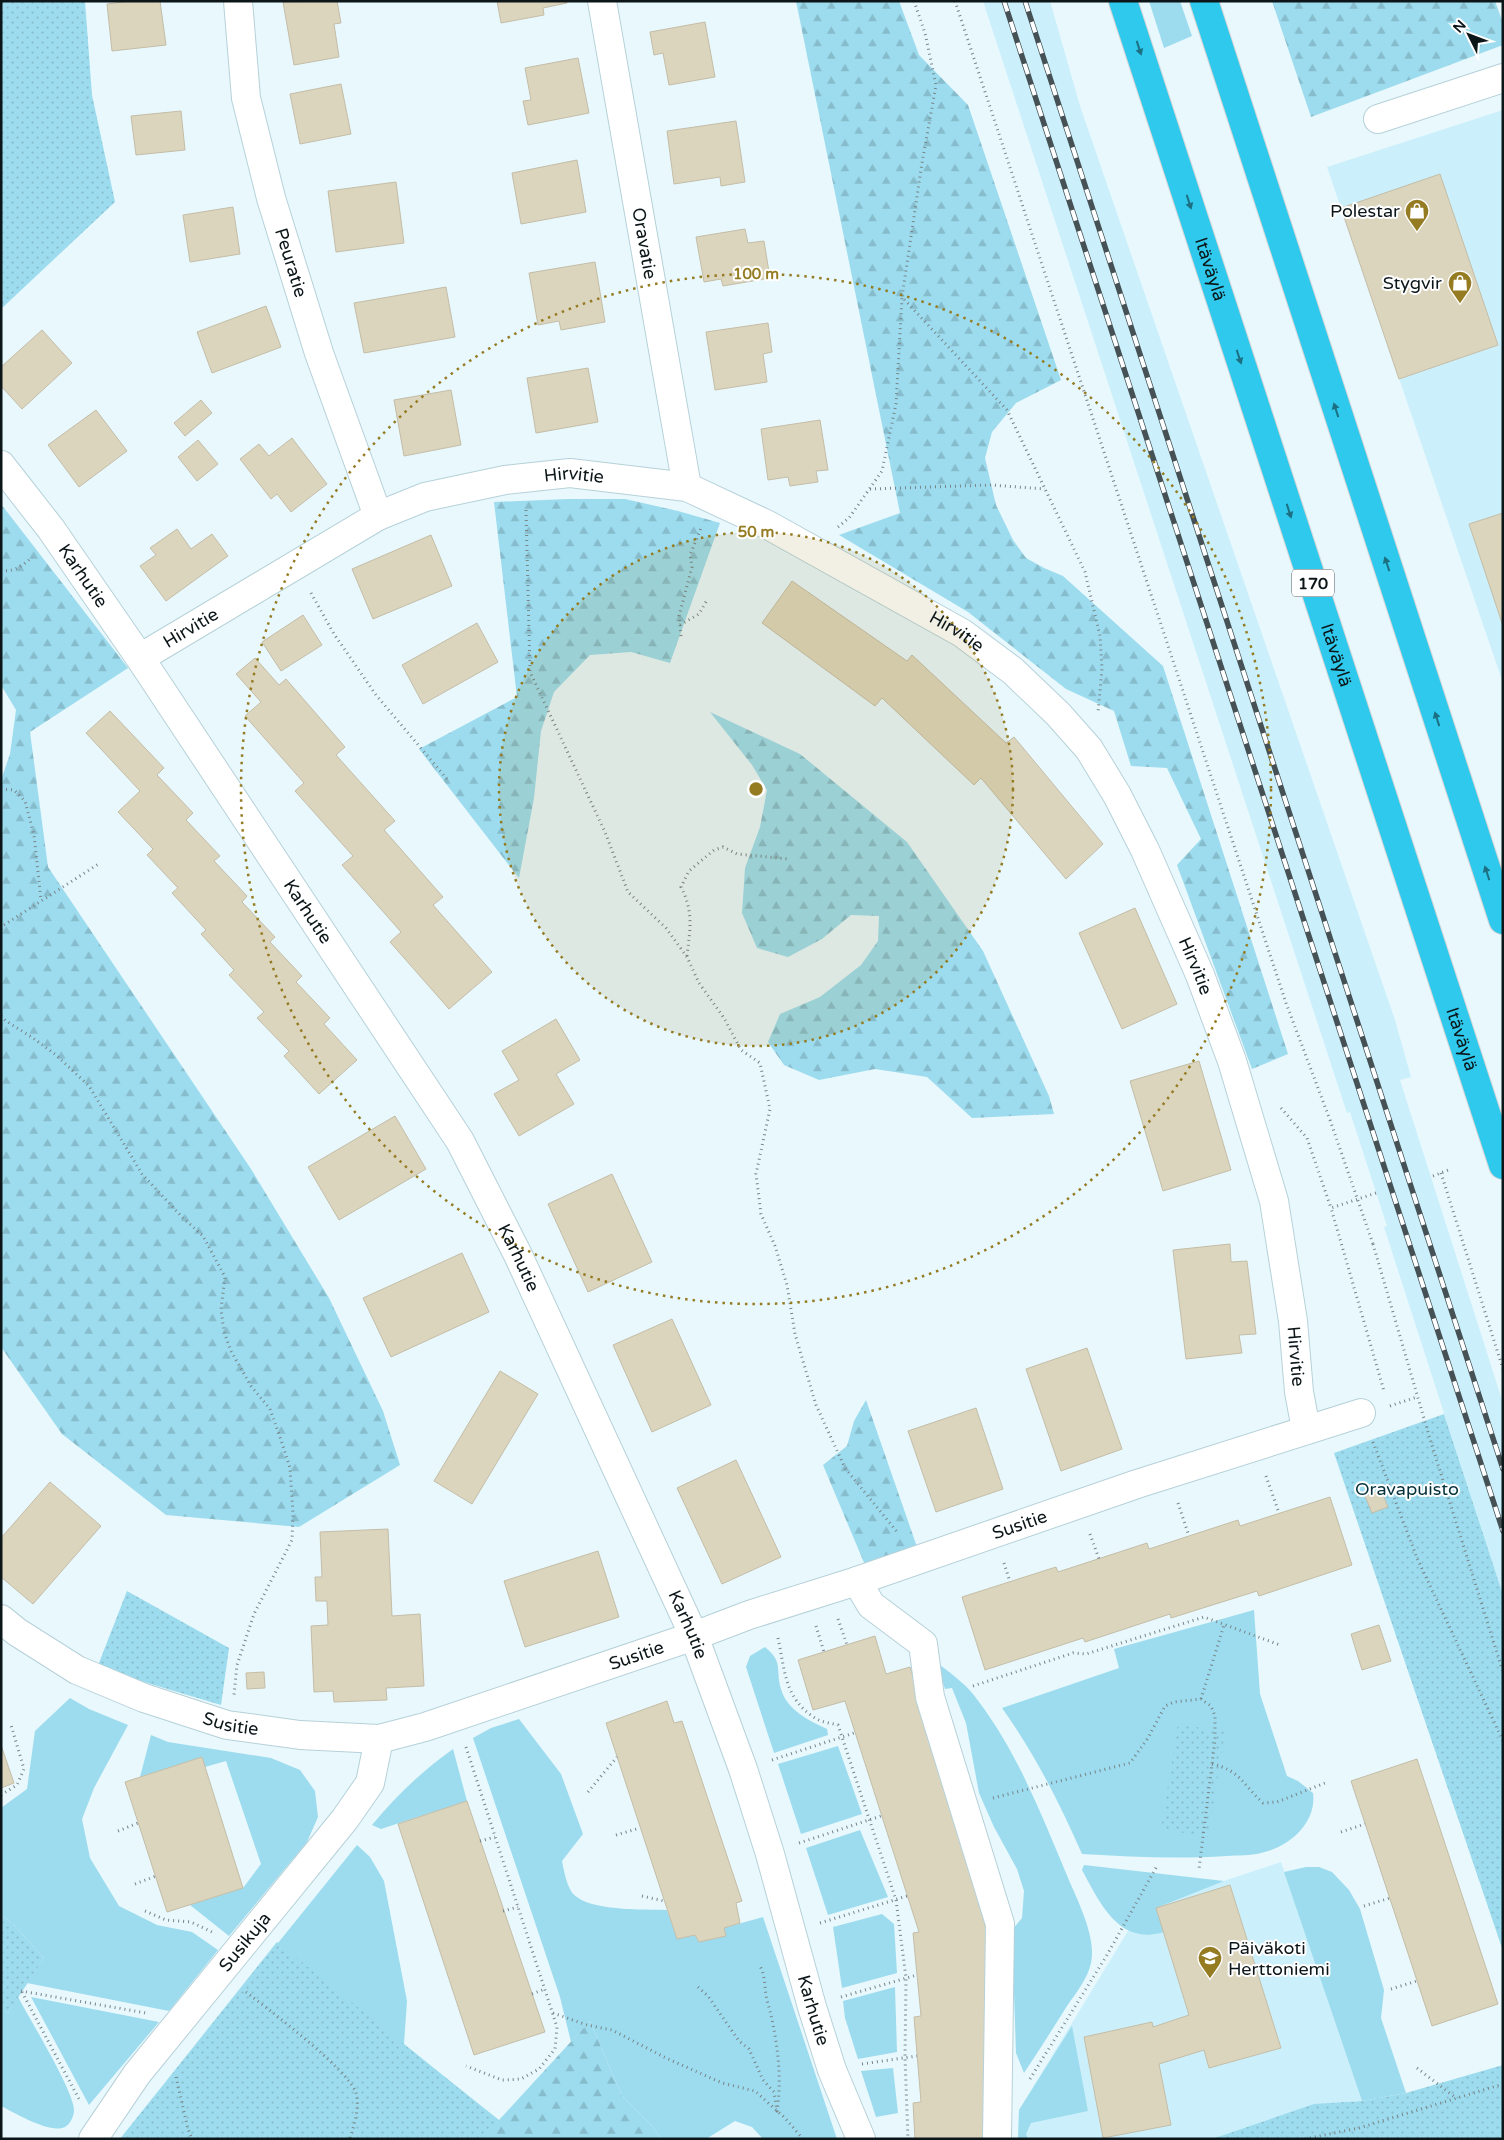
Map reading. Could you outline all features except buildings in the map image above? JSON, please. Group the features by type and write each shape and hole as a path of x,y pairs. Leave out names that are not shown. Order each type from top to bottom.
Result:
{"highway":[{"name":"Itäväylä","path":"1123,1 1503,1166"},
{"path":"1204,1 1503,920"}],"street":[{"name":"Peuratie","path":"238,1 246,98 272,198 319,353 378,516"},
{"name":"Oravatie","path":"602,1 686,487"},
{"path":"1378,119 1503,78"},
{"name":"Karhutie","path":"1,465 51,530 140,658 460,1141 518,1254 694,1636 743,1769 770,1854 812,2006 832,2070 861,2139"},
{"name":"Hirvitie","path":"140,658 378,516 425,497 505,480 570,473 686,487 768,526 962,633 1013,671 1058,714 1089,750 1118,795 1145,850 1200,975 1232,1061 1274,1201 1306,1429"},
{"name":"Susitie","path":"1,1620 77,1670 151,1700 227,1725 300,1735 379,1739 424,1727 1137,1484 1361,1413"},
{"path":"857,1581 871,1605 923,1644 930,1698 1000,1924 997,2139"},
{"name":"Susikuja","path":"95,2135 137,2074 342,1824 370,1782 379,1739"}],"path":[{"path":"811,550 849,518 882,471 896,404 902,297 936,85 925,33 914,1"},
{"path":"955,1 1286,1003 1374,1244 1430,1438 1503,1672"},
{"path":"902,297 1008,410 1085,572 1100,636 1102,669 1095,726 1089,750"},
{"path":"525,478 530,672 605,832 628,892 666,928 687,957 699,983 724,1018 741,1050 760,1064 770,1109 756,1174 760,1214 775,1246 787,1285 795,1334 816,1405 845,1468 902,1538 915,1561"},
{"path":"869,489 991,485 1045,489"},
{"path":"681,636 679,616 692,567 690,554 700,533 711,498"},
{"path":"1,570 8,572 25,564 34,554"},
{"path":"295,564 334,634 376,695 446,779"},
{"path":"680,624 699,614 706,600"},
{"path":"1,789 14,790 25,802 34,836 41,900"},
{"path":"687,957 691,916 688,900 681,887 689,871 714,850 724,847 737,854 789,859"},
{"path":"1,929 41,900 100,863"},
{"path":"1,1016 6,1022 33,1038 56,1055 89,1086 142,1174 182,1218 203,1236 225,1277 220,1309 224,1332 231,1351 252,1386 270,1409 281,1440 290,1468 294,1513 292,1540 254,1614 236,1665 234,1696 237,1726"},
{"path":"1276,1101 1308,1138 1331,1208 1388,1406"},
{"path":"1433,1176 1452,1169"},
{"path":"1441,1173 1503,1369"},
{"path":"1331,1208 1376,1193"},
{"path":"1361,1413 1417,1558 1503,1741"},
{"path":"1264,1470 1279,1513"},
{"path":"1177,1500 1189,1536"},
{"path":"1088,1530 1099,1559"},
{"path":"1002,1559 1010,1582"},
{"path":"772,1608 788,1690 798,1703 816,1719 838,1725 896,1900 906,1978 905,2058 908,2139"},
{"path":"837,1616 847,1645"},
{"path":"973,1686 1073,1653 1086,1654 1204,1617 1280,1645"},
{"path":"815,1623 824,1652"},
{"path":"1201,1699 1224,1625"},
{"path":"1027,1789 1130,1763 1148,1738 1165,1706 1174,1702 1201,1699 1211,1706 1215,1716 1212,1764 1199,1869"},
{"path":"1,1795 17,1786 24,1770 11,1725"},
{"path":"743,1769 854,1733"},
{"path":"466,1746 557,2027 555,2049 540,2069 521,2079 502,2080 466,2066"},
{"path":"588,1792 617,1757"},
{"path":"1212,1764 1225,1767 1236,1774 1263,1802 1277,1802 1325,1783"},
{"path":"770,1854 881,1816"},
{"path":"118,1831 138,1823"},
{"path":"1340,1832 1365,1824"},
{"path":"616,1835 640,1828"},
{"path":"480,1841 495,1837"},
{"path":"1028,2082 1107,1955 1157,1866"},
{"path":"135,1884 156,1876"},
{"path":"642,1896 664,1901"},
{"path":"791,1932 907,1896"},
{"path":"1364,1906 1390,1898"},
{"path":"503,1911 518,1907"},
{"path":"145,1911 166,1920 190,1922 218,1935 237,1952"},
{"path":"760,1966 765,1980 778,2054 780,2094 777,2111"},
{"path":"812,2006 917,1975"},
{"path":"1391,1989 1416,1981"},
{"path":"698,1987 708,1996 739,2041 749,2049 763,2080 774,2092 777,2111"},
{"path":"532,1994 545,1988"},
{"path":"243,1990 292,2027 345,2077 356,2093 357,2114 350,2139"},
{"path":"95,2135 22,1991 142,2012 180,2023"},
{"path":"552,2013 587,2025 612,2030 666,2058 722,2083 754,2091 777,2111 803,2139"},
{"path":"832,2070 917,2056"},
{"path":"1418,2068 1456,2098"},
{"path":"174,2070 192,2139"},
{"path":"1305,2139 1359,2128 1503,2084"}],"shaded area":[{"path":"983,1 1050,1 1080,106 1395,1020 1411,1077 1400,1080 1503,1403 1503,1596 1384,1227 1387,1226 1350,1112 1347,1113"},
{"path":"1503,110 1503,683 1327,167"},
{"name":"Päiväkoti Herttoniemi","path":"1281,1862 1362,2101 1353,2101 1213,2139 1018,2139 1019,2110 1142,1908"}],"green space":[{"path":"1,1 85,1 92,95 115,202 1,309"},
{"path":"796,1 899,1 919,55 968,105 1061,380 1016,403 992,432 985,458 996,505 1013,540 1026,558 1063,576 1163,666 1288,1054 1252,1069 1177,865 1201,839 1167,768 1131,766 1114,711 1066,689 968,612 839,535 900,513"},
{"path":"1149,1 1180,1 1192,36 1164,48"},
{"path":"1272,1 1495,1 1503,23 1503,45 1311,117"},
{"path":"625,499 720,523 670,663 631,652 590,655 554,692 541,731 534,798 519,878 419,749 517,697 494,502"},
{"path":"1,504 128,668 30,732 48,867 251,1169 329,1298 383,1411 400,1465 299,1527 166,1515 62,1434 1,1347 1,780 10,754 16,710 1,685"},
{"path":"710,712 800,754 907,842 983,951 1049,1096 1054,1114 972,1118 927,1077 875,1069 819,1080 784,1065 768,1042 780,1014 820,997 861,965 878,941 879,916 851,915 822,939 788,957 757,948 742,913 745,868 760,827 767,790 752,765"},
{"path":"866,1400 917,1547 865,1565 823,1465 847,1446 854,1421"},
{"name":"Oravapuisto","path":"1444,1414 1503,1595 1503,1951 1334,1453"},
{"path":"127,1591 229,1648 221,1705 97,1668"},
{"path":"1254,1610 1260,1694 1287,1776 1298,1781 1313,1793 1313,1804 1306,1824 1291,1839 1281,1845 1253,1855 1136,1857 1082,1854 1046,1779 1002,1708 1119,1668 1114,1649"},
{"path":"765,1647 775,1657 778,1666 779,1682 788,1703 799,1714 827,1729 828,1735 774,1753 746,1667 750,1656"},
{"path":"936,1662 973,1694 1002,1736 1036,1803 1080,1905 1091,1941 1091,1963 1084,1980 1024,2073 1016,2053 1012,1930 1022,1918 1024,1891 1017,1869 994,1827 979,1793 966,1723 952,1688 945,1689"},
{"path":"70,1698 89,1709 128,1725 94,1788 82,1819 90,1858 119,1906 157,1925 192,1932 218,1950 169,2011 27,1983 44,1958 13,1924 1,1915 1,1808 27,1789 35,1731"},
{"path":"519,1719 561,1774 583,1834 562,1861 569,1888 578,1898 588,1903 615,1908 667,1910 677,1939 695,1935 699,1942 726,1936 724,1928 763,1917 837,2139 763,2139 752,2127 735,2121 706,2139 661,2139 653,2127 622,2096 590,2021 571,2042 560,1997 473,1738 491,1728"},
{"path":"1178,1724 1225,1732 1208,1837 1161,1829"},
{"path":"151,1735 168,1742 271,1758 300,1770 315,1791 318,1817 307,1842 229,1936 190,1905 243,1888 261,1864 226,1761 205,1767 202,1757 140,1777"},
{"path":"838,1746 862,1814 801,1834 778,1764"},
{"path":"453,1749 467,1801 381,1829 372,1825 410,1784"},
{"path":"860,1830 888,1897 828,1915 806,1848"},
{"path":"357,1845 370,1857 384,1881 407,2001 404,2044 435,2069 405,2139 120,2139"},
{"path":"1084,1865 1224,1881 1156,1908 1164,1932 1148,1935 1135,1933 1113,1919 1096,1896 1082,1870"},
{"path":"1306,1867 1319,1867 1332,1872 1349,1890 1360,1909 1384,1990 1381,2018 1406,2093 1362,2101 1284,1872"},
{"path":"882,1914 894,1924 897,1973 842,1988 833,1927"},
{"path":"1,1915 13,1924 44,1958 8,2013 1,2010"},
{"path":"277,1942 499,2121 482,2139 120,2139"},
{"path":"895,1987 897,2052 858,2059 845,2018 843,2001"},
{"path":"18,1997 67,2087 74,2110 71,2121 65,2127 56,2128 40,2125 1,2106 1,2010 8,2013"},
{"path":"31,1997 159,2022 89,2105"},
{"path":"590,2021 622,2096 653,2127 661,2139 405,2139 431,2071 435,2069 499,2120"},
{"path":"1072,2026 1088,2111 1031,2123 1026,2134 1028,2139 1018,2139 1019,2110"},
{"path":"1503,2065 1503,2139 1212,2139 1314,2104 1362,2101 1406,2093"},
{"path":"893,2068 898,2113 876,2117 861,2071"}],"railway":[{"path":"1004,1 1503,1531"},
{"path":"1025,1 1503,1469"}],"place":[{"name":"Polestar","path":"1417,232"},
{"name":"Stygvir","path":"1460,304"},
{"name":"Päiväkoti Herttoniemi","path":"1210,1979"}]}
